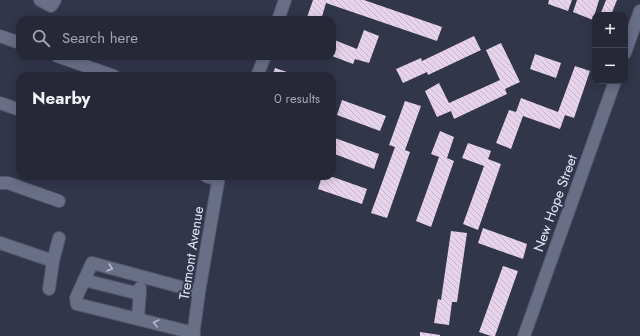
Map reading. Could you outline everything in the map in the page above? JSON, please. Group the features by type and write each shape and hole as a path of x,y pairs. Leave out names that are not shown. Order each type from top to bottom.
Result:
{"street":[{"path":"40,0 51,6 55,0"},
{"path":"279,16 285,0"},
{"path":"627,48 640,11"},
{"path":"0,36 16,42"},
{"path":"68,60 103,72"},
{"path":"259,72 263,60"},
{"name":"New Hope Street","path":"524,336 614,84"},
{"path":"0,103 16,109"},
{"name":"Tremont Avenue","path":"194,334 199,292 218,180"},
{"path":"0,183 8,183 59,201"},
{"path":"49,289 53,261 59,238"},
{"path":"0,242 53,261"},
{"path":"194,334 77,304 76,298 92,263 199,292"},
{"path":"138,319 141,276"},
{"path":"84,280 140,294"}],"building":[{"path":"313,0 364,0 442,27 437,41 326,3 322,16 307,16"},
{"path":"549,0 572,0 568,11 548,4"},
{"path":"577,0 599,0 595,12 592,12 592,20 573,12"},
{"path":"606,0 617,0 612,12 601,12"},
{"path":"364,30 379,36 369,63 355,59 353,64 336,58 336,41 357,49"},
{"path":"474,36 481,50 428,75 427,72 403,83 396,69 421,58 422,61"},
{"path":"501,43 520,82 505,89 507,94 454,119 451,111 437,117 425,91 439,83 449,103 500,80 486,50"},
{"path":"535,54 561,63 556,78 530,69"},
{"path":"575,66 590,71 574,118 565,115 560,129 523,116 511,149 496,143 509,110 516,112 521,98 558,112"},
{"path":"275,68 287,72 274,72"},
{"path":"342,100 386,116 380,131 337,115"},
{"path":"405,101 421,106 405,150 410,152 387,218 371,213 395,147 389,145"},
{"path":"440,131 454,137 447,158 454,161 431,227 416,221 439,157 431,154"},
{"path":"336,138 379,154 374,169 336,155"},
{"path":"468,143 491,151 488,159 501,164 478,230 463,224 484,166 462,158"},
{"path":"336,178 367,189 362,204 318,189 321,180 336,180"},
{"path":"483,228 527,244 523,259 478,243"},
{"path":"451,231 467,233 457,302 452,302 449,325 434,323 438,299 441,300"},
{"path":"503,266 518,271 495,336 491,336 479,332"},
{"path":"420,332 440,335 440,336 420,336"}]}
